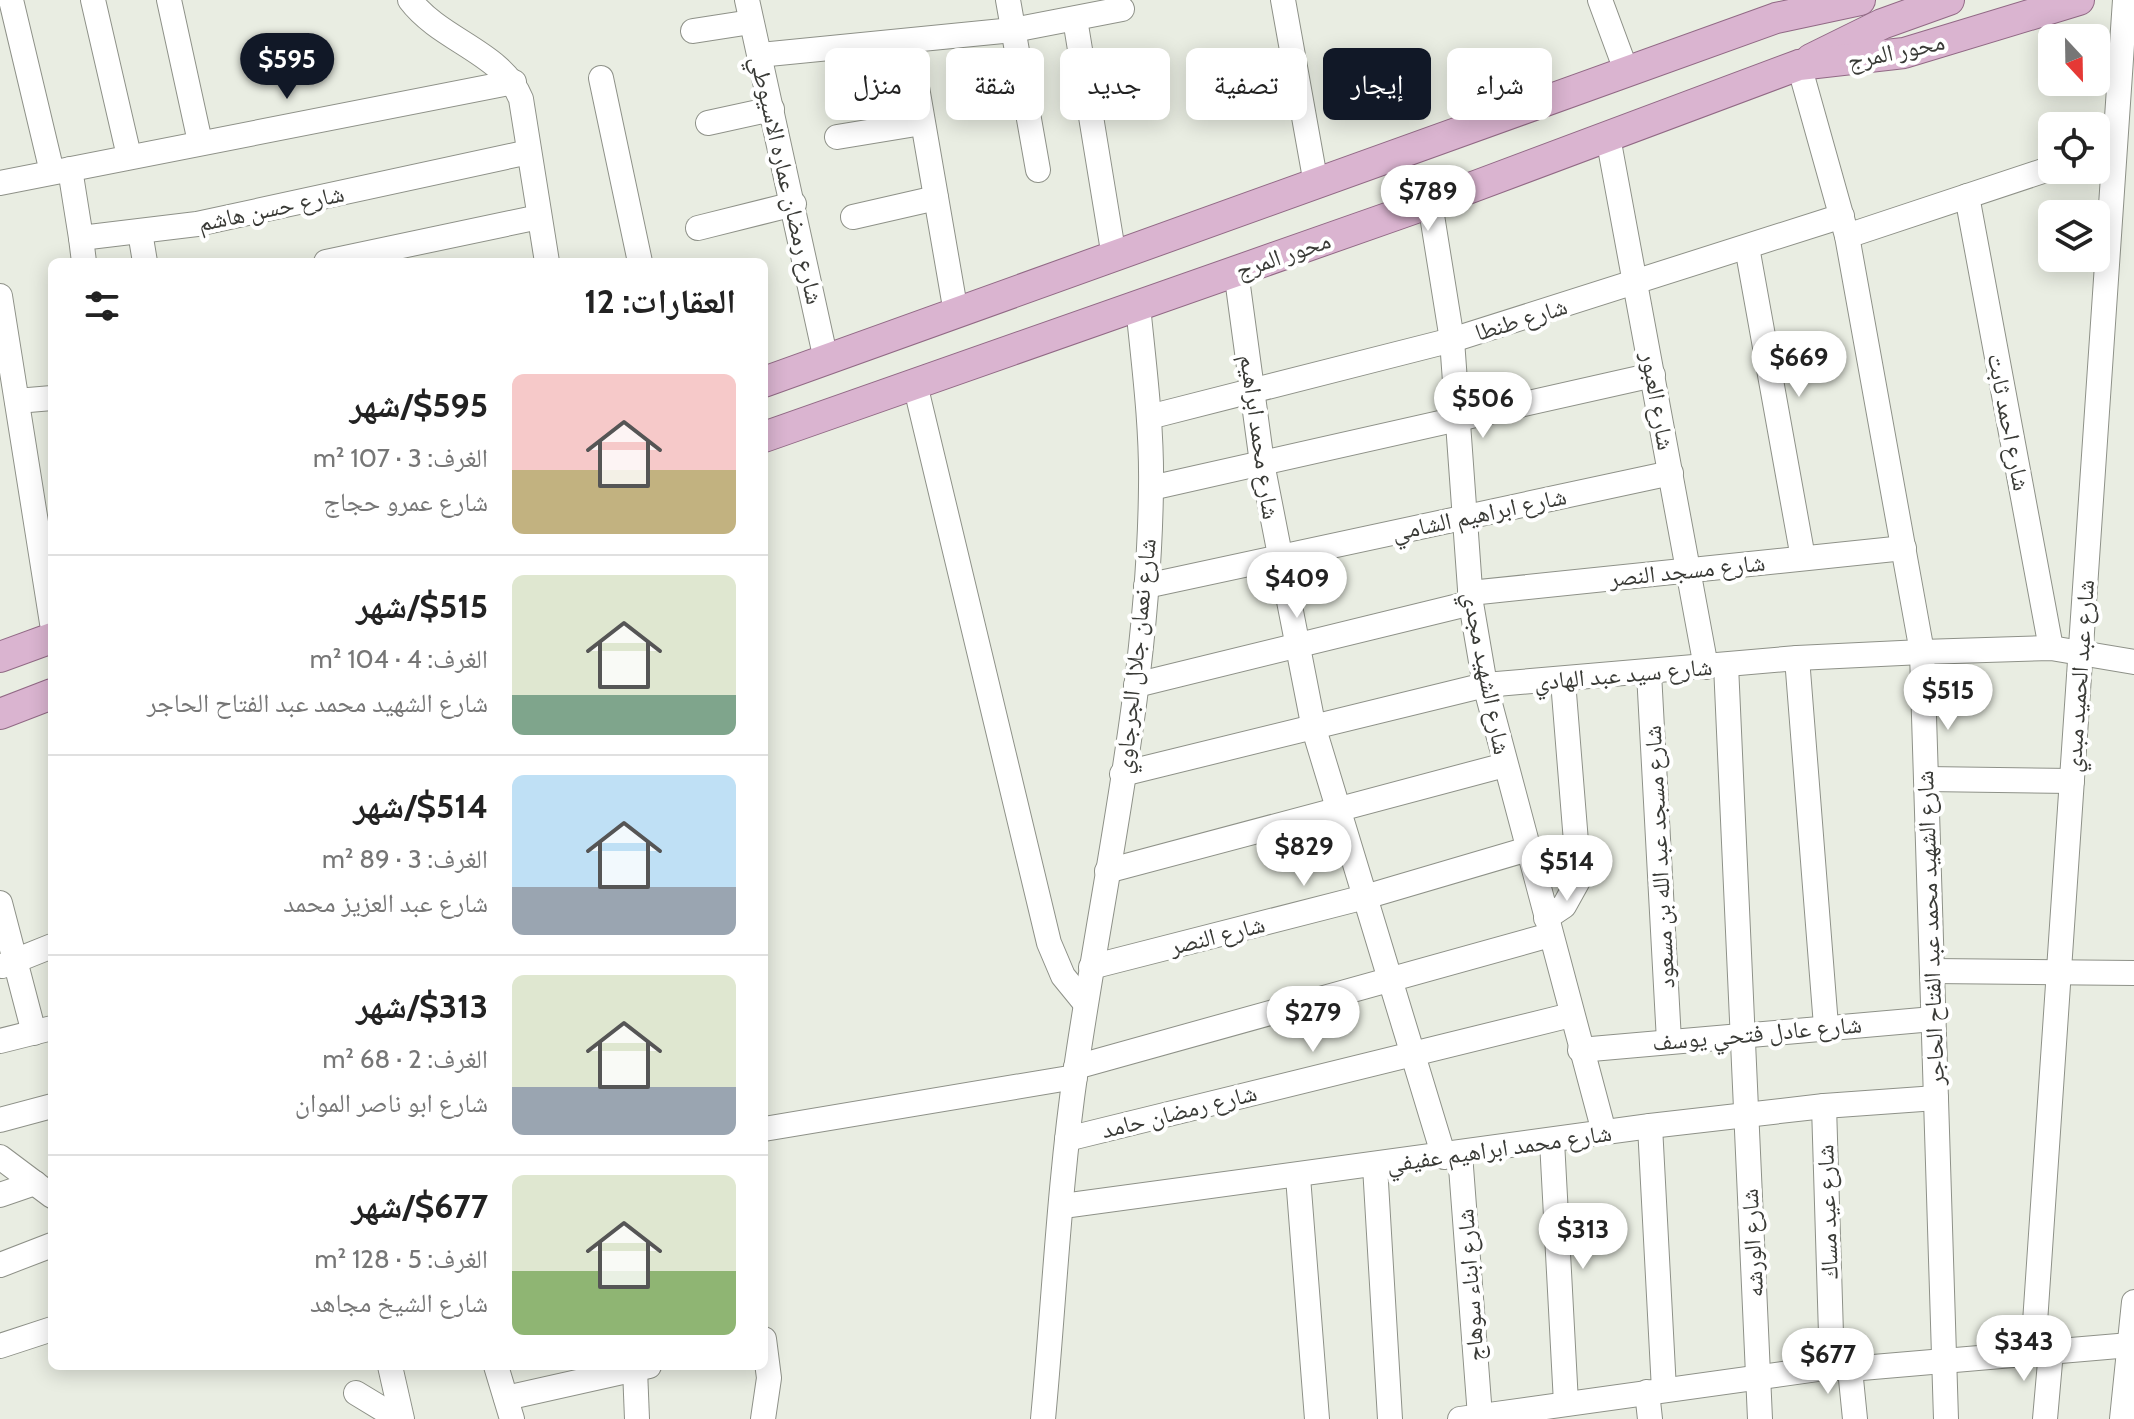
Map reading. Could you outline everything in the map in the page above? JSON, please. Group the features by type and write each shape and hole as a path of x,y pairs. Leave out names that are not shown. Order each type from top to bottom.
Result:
{"main road":[{"path":"768,381 1627,73 1781,6 1860,0"},
{"name":"محور المرج","path":"768,436 1430,203 1799,65 1904,53 2079,0"},
{"path":"1799,65 1882,24 1944,2"},
{"path":"0,657 48,639"},
{"path":"0,714 48,696"}],"street":[{"name":"شارع حسن هاشم","path":"11,0 82,250 140,232 254,213 529,152"},
{"path":"93,0 129,156"},
{"path":"169,0 200,142"},
{"path":"1008,0 1038,170"},
{"path":"1283,0 1316,184"},
{"path":"1600,0 1627,73"},
{"name":"شارع عبد الحميد مبدي","path":"2110,118 2125,0"},
{"path":"412,1 438,28 498,66 514,82 521,99 546,258"},
{"path":"759,55 1013,30 1122,9"},
{"path":"693,31 749,11"},
{"name":"شارع رمضان عماره الاسيوطي","path":"749,11 826,360"},
{"path":"1075,19 1114,257"},
{"path":"909,41 956,313"},
{"name":"شارع الشهيد محمد عبد الفتاح الحاجر","path":"1799,65 1845,226 1922,652 1946,1419"},
{"path":"601,78 639,258"},
{"path":"0,183 514,82"},
{"path":"708,123 772,109"},
{"path":"837,137 922,123"},
{"name":"شارع العبور","path":"1608,137 1689,570 1716,666 1746,1115"},
{"name":"شارع طنطا","path":"1149,417 1452,340 1747,247 1967,196 2038,173"},
{"name":"شارع عبد الحميد مبدي","path":"2045,1419 2042,1351 2059,971 2081,653 2104,184"},
{"name":"شارع احمد ثابت","path":"1967,196 2051,648"},
{"path":"853,217 936,198"},
{"name":"شارع الشهيد مجدي","path":"1430,203 1452,340 1470,598 1485,685 1604,1132"},
{"path":"698,228 794,204"},
{"path":"345,258 539,217"},
{"path":"140,232 144,258"},
{"path":"1747,247 1803,558"},
{"name":"شارع محمد ابراهيم","path":"1236,271 1262,463 1314,729 1413,1054 1452,1156"},
{"path":"0,296 48,598"},
{"name":"شارع نعمان جلال الجرجاوي","path":"1043,1419 1075,1072 1136,685 1146,586 1151,488 1149,417 1138,306"},
{"path":"1151,488 1653,375"},
{"path":"915,384 1049,943 1063,976 1085,1003"},
{"path":"17,401 48,398"},
{"name":"شارع ابراهيم الشامي","path":"1146,586 1671,473"},
{"name":"شارع مسجد النصر","path":"1136,685 1470,598 1689,570 1904,548"},
{"name":"شارع سيد عبد الهادي","path":"1122,774 1485,685 1563,681 1797,658 1922,652 2051,648 2134,662"},
{"path":"1797,658 1826,1026"},
{"name":"شارع مسجد عبد الله بن مسعود","path":"1649,673 1669,1041"},
{"path":"768,1128 1075,1072 1390,979 1548,927 1579,879 1563,681"},
{"path":"1107,871 1505,765"},
{"path":"1926,779 2072,781"},
{"name":"شارع النصر","path":"1091,967 1365,897 1528,849"},
{"path":"0,903 8,963 43,1030 0,1041"},
{"path":"8,963 48,948"},
{"path":"1932,971 2134,973"},
{"name":"شارع رمضان حامد","path":"1067,1139 1571,1015"},
{"name":"شارع عادل فتحي يوسف","path":"1580,1050 1933,1019"},
{"name":"شارع محمد ابراهيم عفيفي","path":"1063,1206 1298,1177 1650,1126 1824,1106 1936,1098"},
{"name":"شارع عيد مساك","path":"1824,1106 1841,1368 1855,1419"},
{"path":"0,1120 48,1107"},
{"name":"شارع الورشه","path":"1746,1115 1760,1419"},
{"path":"1650,1126 1656,1391 1650,1419"},
{"path":"1551,1410 1552,1141"},
{"name":"شارع ابناء سوهاج","path":"1452,1156 1470,1417"},
{"path":"0,1157 45,1188"},
{"path":"1375,1166 1390,1419"},
{"path":"1298,1177 1317,1419"},
{"path":"0,1195 45,1188"},
{"path":"0,1265 48,1247"},
{"path":"2122,1419 2134,1302"},
{"path":"0,1346 48,1330"},
{"path":"1470,1417 1551,1410 1656,1391 1841,1368 2042,1351 2130,1357"},
{"path":"391,1370 401,1419"},
{"path":"497,1370 509,1409 636,1370"},
{"path":"637,1419 642,1370"},
{"path":"763,1419 768,1370"},
{"path":"356,1393 401,1419"}]}
